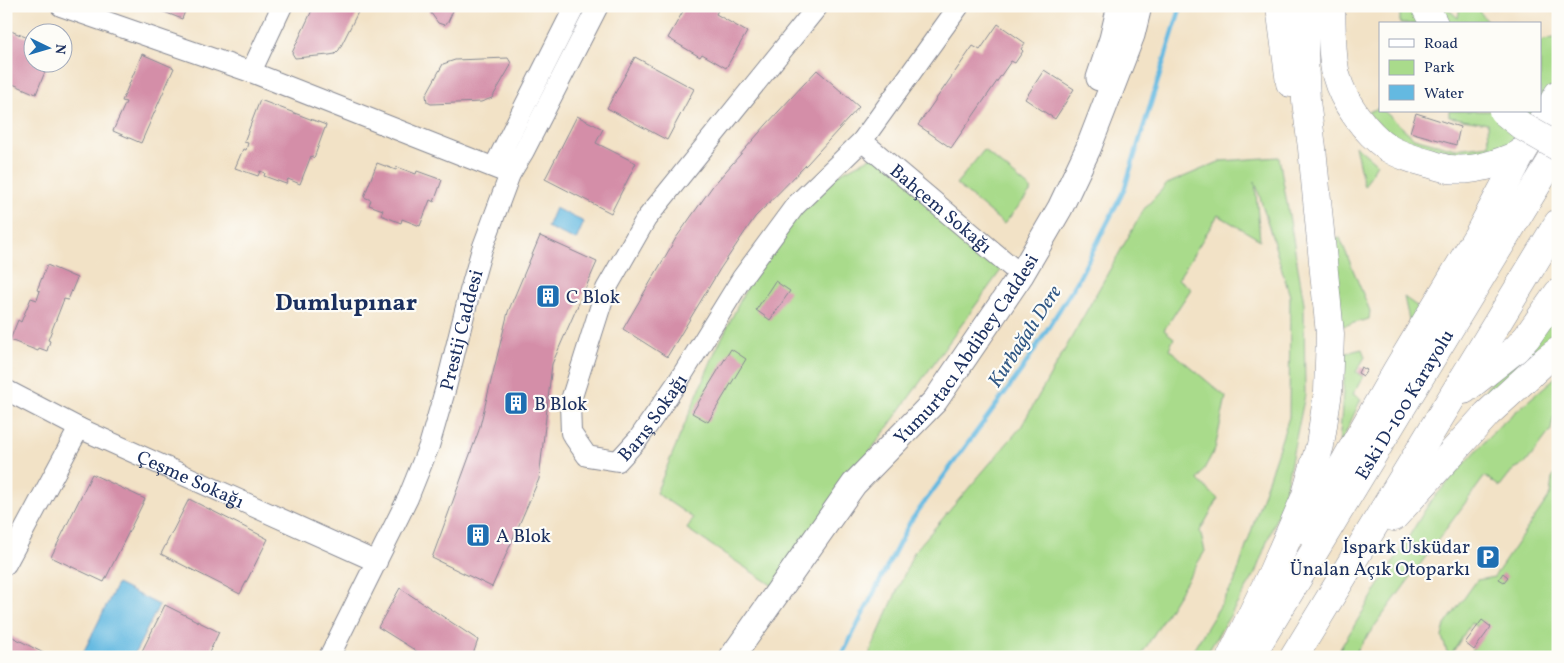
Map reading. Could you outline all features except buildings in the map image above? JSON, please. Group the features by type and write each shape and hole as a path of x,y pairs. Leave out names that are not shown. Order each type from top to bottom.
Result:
{"highway":[{"path":"1233,657 1305,498 1320,445 1328,392 1330,334 1306,101 1304,54 1305,6"},
{"path":"1331,6 1336,75 1347,102 1363,125 1388,147 1407,157 1449,169 1472,169 1496,164 1522,153"},
{"path":"1425,6 1433,22"},
{"path":"1279,11 1296,124 1324,276"},
{"path":"1233,657 1397,370 1478,235 1522,153 1558,94"},
{"path":"1504,112 1523,127 1558,149"},
{"name":"Eski D-100 Karayolu","path":"1250,657 1558,149"},
{"name":"Eski D-100 Karayolu","path":"1348,568 1558,223"},
{"path":"1449,402 1516,349 1527,337 1558,293"},
{"path":"1294,657 1348,568 1487,414 1558,351"}],"main road":[{"path":"1016,271 1061,182 1090,107 1112,39 1120,6"},
{"name":"Yumurtacı Abdibey Caddesi","path":"732,657 854,484 935,401 1016,271 1060,208 1088,149 1132,35 1140,6"}],"street":[{"path":"61,6 251,72 502,171"},
{"path":"251,72 282,6"},
{"name":"Prestij Caddesi","path":"329,657 408,498 429,446 502,171 575,6"},
{"name":"Prestij Caddesi","path":"502,171 524,150 598,6"},
{"name":"Barış Sokağı","path":"818,6 646,220 606,289 570,403 571,433 587,456 618,461 639,438 680,380 742,278 795,206 862,141"},
{"path":"862,141 958,6"},
{"name":"Bahçem Sokağı","path":"862,141 1016,271"},
{"name":"Çeşme Sokağı","path":"6,390 79,428 377,562"},
{"path":"6,564 79,428"}],"green space":[{"path":"1400,6 1445,6 1458,18 1460,6 1475,6 1488,22 1400,22"},
{"path":"1558,37 1558,83 1534,128 1508,148 1466,160 1422,151 1387,132 1367,112 1379,108 1379,112 1385,112 1414,138 1455,149 1489,145 1488,123 1449,117 1449,112 1542,112 1542,41"},
{"path":"1355,145 1377,164 1364,187"},
{"path":"984,150 1032,190 1004,224 956,184"},
{"path":"877,154 1004,266 773,586 687,529 693,518 656,493 715,352 770,240 828,180"},
{"path":"1279,157 1304,303 1305,395 1283,500 1254,576 1205,657 1189,657 1234,583 1289,417 1290,296 1255,181 1260,240 1218,215 1178,279 1191,289 1164,330 1174,338 1169,349 1226,397 1215,449 1198,480 1218,499 1200,531 1205,551 1140,657 868,657 914,552 1021,427 1144,209 1167,184 1221,161"},
{"path":"1332,238 1340,238 1370,311 1369,319 1343,326 1338,320"},
{"path":"1404,297 1421,309 1410,324"},
{"path":"1558,308 1558,334 1520,363 1475,405 1495,376"},
{"path":"1362,349 1365,357 1356,372 1363,377 1353,394 1361,399 1339,447 1346,353"},
{"path":"1558,375 1558,411 1553,419 1551,430 1526,463 1514,469 1500,487 1485,476 1352,657 1335,657 1430,502 1499,426"},
{"path":"1558,470 1558,657 1467,657 1484,632 1471,623 1451,655 1447,652 1442,637 1445,625 1477,580 1494,577 1550,495 1552,479"}],"water":[{"path":"555,208 584,222 576,240 547,227"},
{"path":"117,584 159,605 133,657 81,657"}],"waterway":[{"name":"Kurbağalı Dere","path":"841,657 910,522 1021,371 1077,282 1124,190 1181,6"}],"place":[{"name":"C Blok","path":"548,296"},
{"name":"B Blok","path":"516,403"},
{"name":"A Blok","path":"478,535"},
{"name":"İspark Üsküdar Ünalan Açık Otoparkı","path":"1488,557"}],"district":[{"name":"Dumlupınar","path":"346,302"}]}
